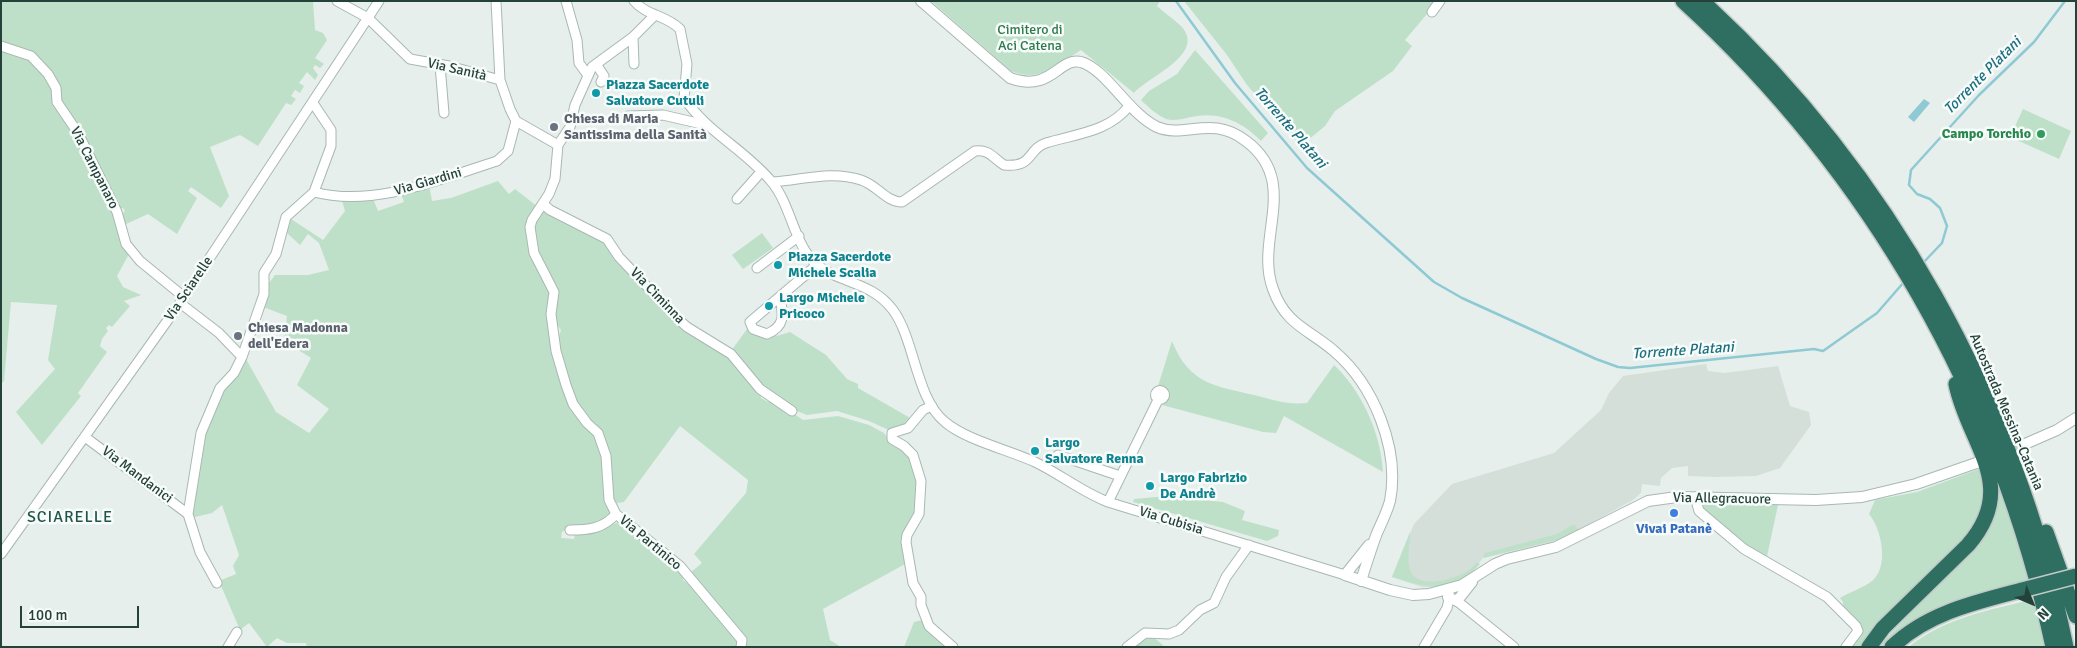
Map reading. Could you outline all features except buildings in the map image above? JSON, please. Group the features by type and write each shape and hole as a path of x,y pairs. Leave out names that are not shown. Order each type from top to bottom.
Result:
{"highway":[{"path":"1682,1 1740,57 1807,131 1910,266"},
{"path":"1702,1 1750,47 1816,123 1878,204 1922,285"},
{"name":"Autostrada Messina-Catania","path":"1922,285 1951,356 1984,422 2011,494 2032,560 2053,647"},
{"name":"Autostrada Messina-Catania","path":"1922,285 1959,340 2014,465 2051,582 2066,647"},
{"path":"1869,647 1883,628 1968,546 1986,517 1991,493 1989,478 1978,440 1960,396 1951,356"},
{"path":"1873,647 1896,621 1971,547 1982,533 1989,518 1994,493 1993,477 1987,452 1974,420 1960,396"},
{"path":"1988,403 2003,426 2050,542 2076,616"},
{"path":"1903,647 1922,633 1952,618 2076,576"},
{"path":"1892,647 1918,626 1965,605 2076,585"}],"street":[{"name":"Via Sanità","path":"337,1 368,18 410,59 500,80 516,122"},
{"name":"Via Sciarelle","path":"1,554 182,300 379,1"},
{"path":"496,1 500,80"},
{"path":"566,1 577,40 579,63 587,74"},
{"path":"634,1 645,11 665,16 680,29 687,64 684,98 706,125 772,182 790,214 809,256 818,265 780,297"},
{"path":"921,1 1010,78 1021,82 1044,80 1072,62 1078,62 1092,68 1129,106 1157,127 1167,130 1209,127 1231,132 1248,142 1266,165 1275,191 1267,265 1277,301 1292,321 1334,352 1366,388 1376,407 1391,460 1392,473 1389,502 1361,581"},
{"path":"1432,12 1440,1"},
{"path":"516,122 558,145 570,127 587,74 596,64 633,37 655,15"},
{"path":"633,37 634,64"},
{"name":"Via Campanaro","path":"1,46 31,56 48,74 56,88 57,102 78,132 116,212 126,244 140,261 219,333 242,357"},
{"path":"596,64 604,76 602,82"},
{"path":"440,65 444,112"},
{"path":"217,583 204,560 188,514 201,433 220,388 234,373 242,357 264,294 264,273 276,254 286,217 314,192 332,139 326,120 313,103"},
{"path":"772,182 839,174 863,180 878,188 894,202 902,202 974,151 982,150 989,152 1004,165 1018,165 1026,162 1040,146 1098,128 1123,114 1129,106"},
{"path":"628,116 663,115 706,125"},
{"name":"Via Giardini","path":"314,192 330,196 387,194 497,161 508,152 516,122"},
{"name":"Via Partinico","path":"558,145 555,179 530,227 534,253 554,292 551,314 556,351 573,404 587,424 598,433 606,456 609,500 616,514 680,566 742,640 740,647"},
{"path":"737,200 762,172"},
{"name":"Via Ciminna","path":"543,204 550,210 607,239 619,257 676,317 687,327 731,354 760,389 792,410"},
{"path":"757,268 799,236"},
{"name":"Via Cubisia","path":"818,265 870,290 894,312 932,406 946,423 956,429 1035,462 1087,493 1108,502 1345,575 1379,588 1413,595 1428,594 1454,597"},
{"path":"1108,502 1158,400"},
{"path":"932,406 923,410 908,428 892,433 892,439 913,455 921,481 919,514 907,535 906,542 913,583 921,597 921,606 929,626 953,647"},
{"path":"2024,444 2057,430 2076,418"},
{"name":"Via Mandanici","path":"86,437 188,514"},
{"path":"1058,455 1120,476"},
{"name":"Via Allegracuore","path":"1454,597 1495,564 1570,542 1648,501 1695,497 1816,500 1862,497 1916,484 1982,461"},
{"path":"1695,497 1699,512 1744,549 1827,597 1837,606 1858,631 1846,647"},
{"path":"570,530 591,530 610,521 616,514"},
{"path":"1345,575 1378,532"},
{"path":"1128,647 1144,633 1169,634 1179,630 1200,610 1214,603 1226,577 1249,545"},
{"path":"1424,647 1454,597 1482,624 1514,647"},
{"path":"228,647 237,632"}],"shaded area":[{"path":"1706,364 1708,371 1725,373 1778,366 1790,406 1809,412 1811,425 1780,468 1756,476 1714,477 1688,476 1688,466 1672,468 1661,478 1660,486 1642,484 1641,493 1633,500 1562,539 1483,558 1468,576 1431,587 1422,587 1392,577 1414,524 1452,484 1554,453 1601,410 1609,393 1623,376"}],"green space":[{"path":"1,1 313,1 315,30 323,33 327,40 315,58 324,64 320,68 315,65 313,68 318,75 315,80 307,72 299,83 304,86 300,93 295,90 291,96 296,99 291,105 286,103 258,146 240,135 210,147 229,196 221,208 191,187 188,191 197,198 177,234 148,214 124,225 120,217 125,211 123,208 117,209 59,103 61,94 58,86 32,55 1,44"},
{"name":"Cimitero di Aci Catena","path":"931,1 1160,1 1157,6 1181,26 1187,36 1187,46 1182,55 1173,64 1134,93 1081,50 1048,71 1040,74 1022,74 1011,71"},
{"path":"1184,1 1438,1 1405,40 1412,46 1393,71 1335,111 1325,126 1301,146 1247,85 1227,55"},
{"path":"1,48 25,55 45,75 115,213 129,254 117,276 123,287 141,295 124,301 130,306 112,327 109,325 106,328 108,331 102,339 100,346 107,352 78,393 81,396 42,445 16,412 55,369 48,360 57,305 11,302 4,381 1,384"},
{"path":"1195,50 1268,133 1261,141 1248,129 1224,118 1206,115 1178,120 1166,119 1141,100 1149,91 1177,74"},
{"name":"Campo Torchio","path":"2023,109 2071,131 2059,159 2010,137"},
{"path":"498,181 509,194 515,189 538,207 528,221 548,284 566,396 594,433 603,454 605,496 610,514 608,518 589,526 568,528 562,532 561,538 574,539 575,533 593,533 621,521 649,548 683,574 683,580 691,586 739,641 738,647 307,647 306,643 287,643 277,638 267,647 249,623 240,630 219,581 236,574 233,566 239,555 222,505 212,513 195,517 191,512 203,434 222,389 246,359 276,412 309,433 329,409 297,385 311,358 284,341 287,316 263,307 267,286 275,275 308,275 329,270 319,243 308,234 300,245 287,233 291,219 323,240 345,211 342,201 374,201 378,211 404,202 401,194 429,185 432,201 451,198"},
{"path":"543,209 601,238 663,305 725,353 759,390 761,398 768,402 775,401 803,420 838,416 869,425 884,433 893,446 904,448 909,454 919,490 907,563 823,609 830,640 841,647 743,647 691,572 702,563 694,554 746,493 748,480 680,426 624,502 617,503 612,499 611,465 606,440 599,428 588,419 576,401 570,389 559,351 561,330 555,322 554,311 556,290 551,276 545,272 536,251 538,249 535,228"},
{"path":"762,233 773,248 743,269 732,255"},
{"path":"747,329 758,335 768,337 790,332 826,355 847,379 858,384 858,388 912,419 908,424 891,431 869,421 837,411 807,415 797,411 760,386 731,351"},
{"path":"1172,341 1186,366 1205,381 1227,389 1287,403 1307,403 1334,365 1353,387 1368,414 1378,443 1383,472 1284,416 1276,433 1263,432 1162,405 1167,400 1169,392 1164,386 1158,386"},
{"path":"1984,467 1987,476 1979,523 1864,647 1851,647 1861,635 1859,627 1843,608 1843,602 1840,598 1872,581 1878,574 1881,566 1882,547 1880,537 1869,514 1875,500 1917,492"},
{"path":"1997,482 1999,482 2031,585 1984,597 1888,647 1878,647 1980,542 1988,529 1993,514 1997,498"},
{"path":"1167,496 1223,502 1245,511 1242,520 1279,530 1278,536 1267,541 1133,502 1134,499"},
{"path":"1702,503 1778,505 1766,561 1702,511"},
{"path":"1574,524 1579,530 1561,539 1483,558 1485,553 1557,534"},
{"path":"1410,532 1408,558 1410,568 1415,577 1421,580 1429,582 1453,578 1466,572 1477,562 1480,564 1460,581 1450,585 1428,586 1392,577"},
{"path":"2035,599 2047,647 1909,647 1922,637 1953,622 1986,611"},
{"path":"923,620 932,635 949,647 904,647 914,622"},
{"path":"1150,634 1165,647 1130,647"}],"water":[{"path":"1924,99 1930,103 1914,122 1908,117"}],"waterway":[{"name":"Torrente Platani","path":"1176,1 1235,83 1307,168 1434,282 1462,298 1596,359 1618,367 1630,368 1814,349 1823,351 1877,313 1904,282"},
{"name":"Torrente Platani","path":"1922,264 1942,243 1947,226 1940,208 1930,199 1917,194 1909,185 1911,170 1979,95 2034,42 2065,1"}],"tunnel":[{"path":"2002,453 2025,444"}],"place":[{"name":"Piazza Sacerdote Salvatore Cutuli","path":"596,93"},
{"name":"Chiesa di Maria Santissima della Sanità","path":"554,127"},
{"name":"Campo Torchio","path":"2041,134"},
{"name":"Piazza Sacerdote Michele Scalia","path":"778,265"},
{"name":"Largo Michele Pricoco","path":"769,306"},
{"name":"Chiesa Madonna dell'Edera","path":"238,336"},
{"name":"Largo Salvatore Renna","path":"1035,451"},
{"name":"Largo Fabrizio De Andrè","path":"1150,486"},
{"name":"Vivai Patanè","path":"1674,513"}],"district":[{"name":"SCIARELLE","path":"70,518"}]}
